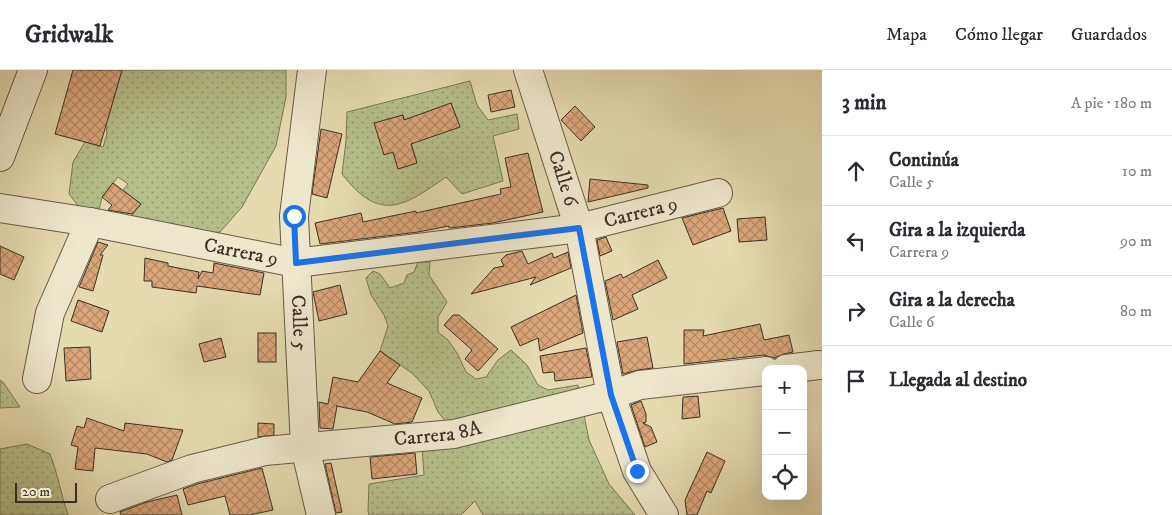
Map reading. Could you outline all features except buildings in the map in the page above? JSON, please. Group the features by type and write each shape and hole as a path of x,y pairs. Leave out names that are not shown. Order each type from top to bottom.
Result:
{"street":[{"path":"0,157 33,70"},
{"name":"Calle 5","path":"312,70 294,216 305,447 321,515"},
{"name":"Calle 6","path":"528,70 579,228 611,395 637,471 664,515"},
{"name":"Carrera 9","path":"0,208 90,222 296,263 579,228 718,193"},
{"path":"37,379 50,313 90,222"},
{"path":"807,366 818,365"},
{"name":"Carrera 8A","path":"110,499 192,470 265,451 454,434 611,395 640,385 762,371"}],"green space":[{"path":"122,70 286,70 286,97 276,146 242,207 220,232 191,234 124,225 141,204 123,190 128,184 118,177 102,197 99,210 80,208 69,194 73,162 85,142 103,147 107,134 106,125"},
{"path":"470,81 477,105 488,120 517,114 519,129 493,136 503,181 462,194 446,177 404,202 392,205 380,204 368,199 342,174 347,112","holes":["451,103 460,127 430,137 422,114","403,115 417,163 398,169 393,152 384,154 375,123"]},
{"path":"418,262 430,262 429,275 447,302 438,317 438,332 448,340 466,372 476,379 486,377 498,360 511,350 527,365 538,385 548,390 578,385 589,440 609,484 635,515 483,515 475,501 461,515 369,515 369,484 424,475 422,447 450,427 438,412 429,391 412,373 380,351 388,326 384,315 371,295 366,278 373,271 380,274 390,288 404,283 407,275 414,272"},
{"path":"0,380 3,382 20,407 0,408"},
{"path":"27,444 50,454 68,515 0,515 0,449"}],"route":[{"path":"294,216 296,263 579,228 611,395 637,471"}]}
